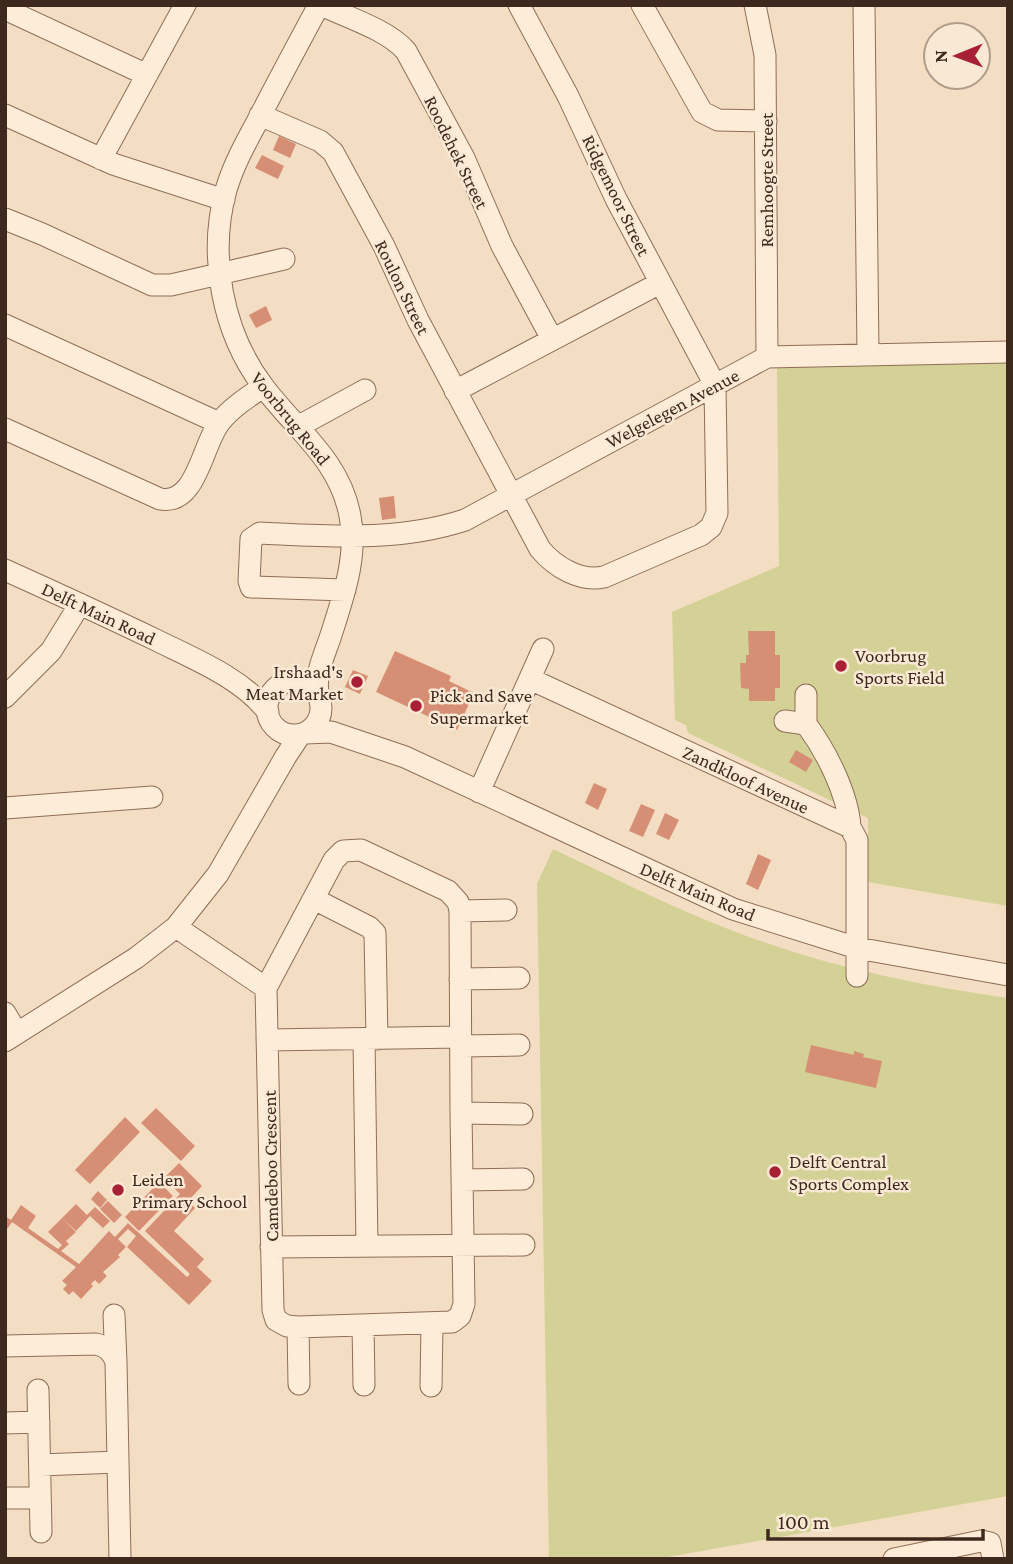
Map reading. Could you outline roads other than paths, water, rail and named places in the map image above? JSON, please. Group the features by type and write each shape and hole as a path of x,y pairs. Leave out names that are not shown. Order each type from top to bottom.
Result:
{"street":[{"path":"101,159 185,5"},
{"name":"Voorbrug Road","path":"320,5 239,156 224,200 219,235 224,299 234,334 244,356 263,387 322,455 338,480 350,515 351,563 318,679 320,701"},
{"name":"Roodehek Street","path":"320,5 384,34 407,51 464,158 502,246 552,340"},
{"name":"Ridgemoor Street","path":"519,5 568,96 616,199 715,385"},
{"path":"642,5 702,112 719,120 766,121"},
{"name":"Remhoogte Street","path":"755,5 765,46 767,357"},
{"path":"864,5 868,354"},
{"path":"5,9 147,75"},
{"path":"5,115 101,159 224,200"},
{"name":"Roulon Street","path":"261,115 320,141 333,152 384,246 418,320 522,519 546,557 555,564 587,578 604,577 701,535 711,527 716,513 715,385"},
{"path":"5,219 152,285 171,285 284,259"},
{"path":"455,391 660,282"},
{"path":"5,325 219,423"},
{"name":"Welgelegen Avenue","path":"343,596 251,587 251,539 260,533 352,538 418,532 465,520 767,357 1008,352"},
{"path":"5,429 160,499 172,500 188,490 219,423 263,387"},
{"path":"299,426 365,390"},
{"name":"Delft Main Road","path":"5,570 192,658 254,696 270,718"},
{"name":"Voorbrug Road","path":"285,683 305,665 343,596"},
{"path":"5,697 51,651 80,604"},
{"path":"479,792 543,649"},
{"name":"Delft Main Road","path":"192,658 239,675 285,683"},
{"name":"Zandkloof Avenue","path":"530,679 850,827"},
{"path":"5,1013 11,1037 136,958 176,927 218,874 251,817 290,748 316,725 321,713 320,701 307,684 285,683 272,694 272,752 251,817"},
{"path":"806,695 806,724 847,802 850,827 857,840 857,976"},
{"name":"Delft Main Road","path":"320,701 405,757"},
{"path":"270,718 284,734 303,734"},
{"path":"785,720 806,724"},
{"name":"Delft Main Road","path":"303,734 331,732 405,757 733,909 857,948 1008,975"},
{"path":"5,807 152,797"},
{"name":"Camdeboo Crescent","path":"298,1327 281,1324 274,1316 266,988 334,860 343,851 355,849 448,891 458,902 460,911"},
{"path":"314,899 369,927 375,933 370,1039 367,1246"},
{"path":"299,1384 298,1327 432,1324 452,1322 462,1313 460,911 506,910"},
{"path":"176,927 266,988"},
{"path":"460,979 519,978"},
{"path":"267,1040 370,1039 519,1045"},
{"path":"461,1113 522,1114"},
{"path":"462,1180 523,1179"},
{"path":"271,1247 524,1245"},
{"path":"114,1315 120,1559"},
{"path":"431,1386 432,1324"},
{"path":"363,1325 364,1385"},
{"path":"5,1346 96,1344 109,1349 116,1362"},
{"path":"38,1390 41,1532"},
{"path":"5,1423 39,1422"},
{"path":"40,1465 118,1462"},
{"path":"5,1498 40,1497"},
{"path":"894,1559 985,1541 992,1545 993,1559"}],"place":[{"name":"Voorbrug Sports Field","path":"841,666"},
{"name":"Irshaad's Meat Market","path":"357,682"},
{"name":"Pick and Save Supermarket","path":"416,706"},
{"name":"Delft Central Sports Complex","path":"775,1172"},
{"name":"Leiden Primary School","path":"118,1190"}]}
